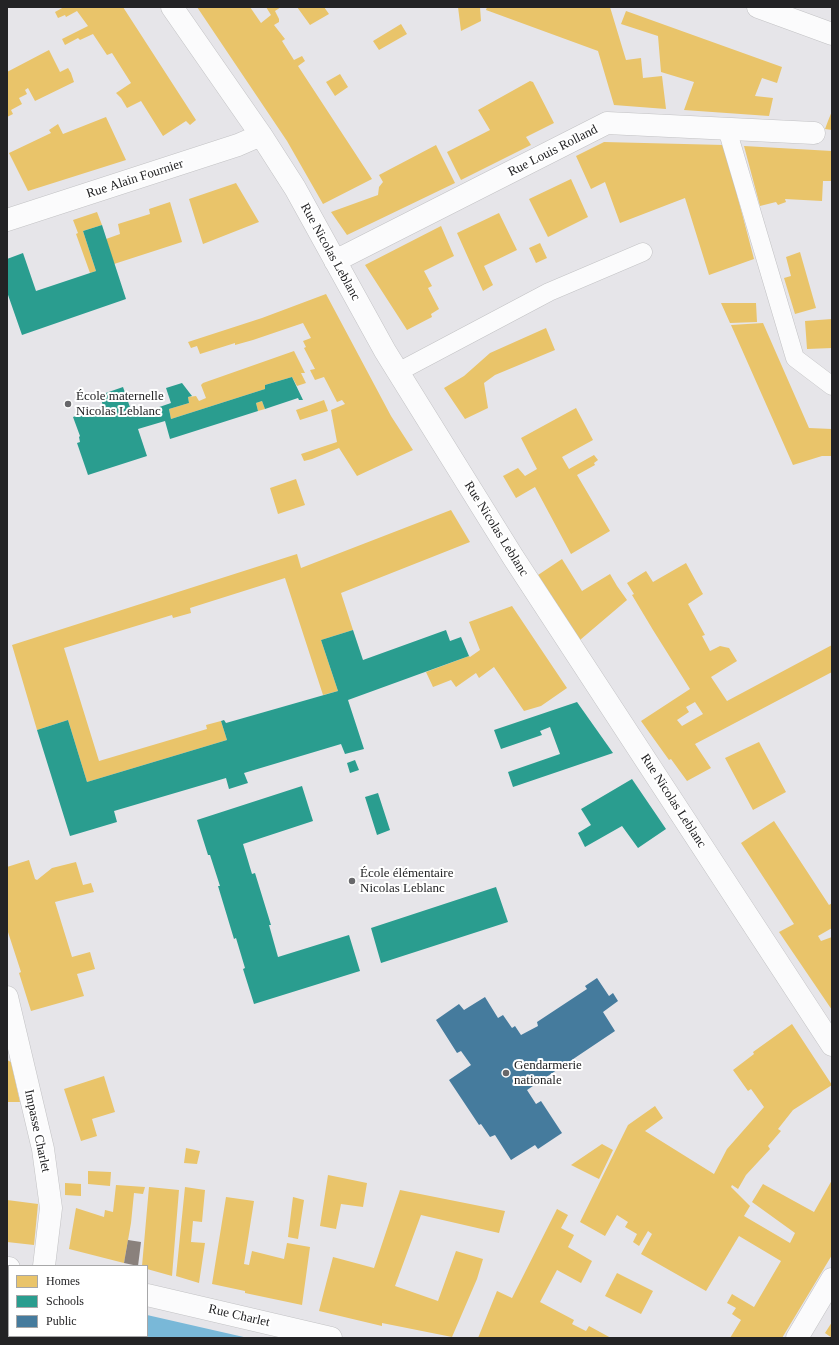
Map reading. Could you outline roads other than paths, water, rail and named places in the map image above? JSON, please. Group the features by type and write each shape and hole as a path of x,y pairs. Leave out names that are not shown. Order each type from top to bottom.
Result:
{"street":[{"name":"Rue Nicolas Leblanc","path":"172,7 261,135 295,188 385,351 546,608 649,763 832,1045"},
{"path":"758,7 832,34"},
{"name":"Rue Louis Rolland","path":"335,261 608,123 814,133"},
{"name":"Rue Alain Fournier","path":"7,220 238,145 261,135"},
{"name":"Impasse Charlet","path":"7,997 43,1149 51,1208 44,1265"},
{"path":"797,1338 832,1279"},
{"name":"Rue Charlet","path":"148,1295 331,1338"}],"lane":[{"path":"727,129 795,358 832,386"},
{"path":"398,372 549,292 643,252"}],"water":[{"path":"148,1315 248,1338 94,1337 148,1337"}],"place":[{"name":"École maternelle Nicolas Leblanc","path":"68,404"},
{"name":"École élémentaire Nicolas Leblanc","path":"352,881"},
{"name":"Gendarmerie nationale","path":"506,1073"}]}
